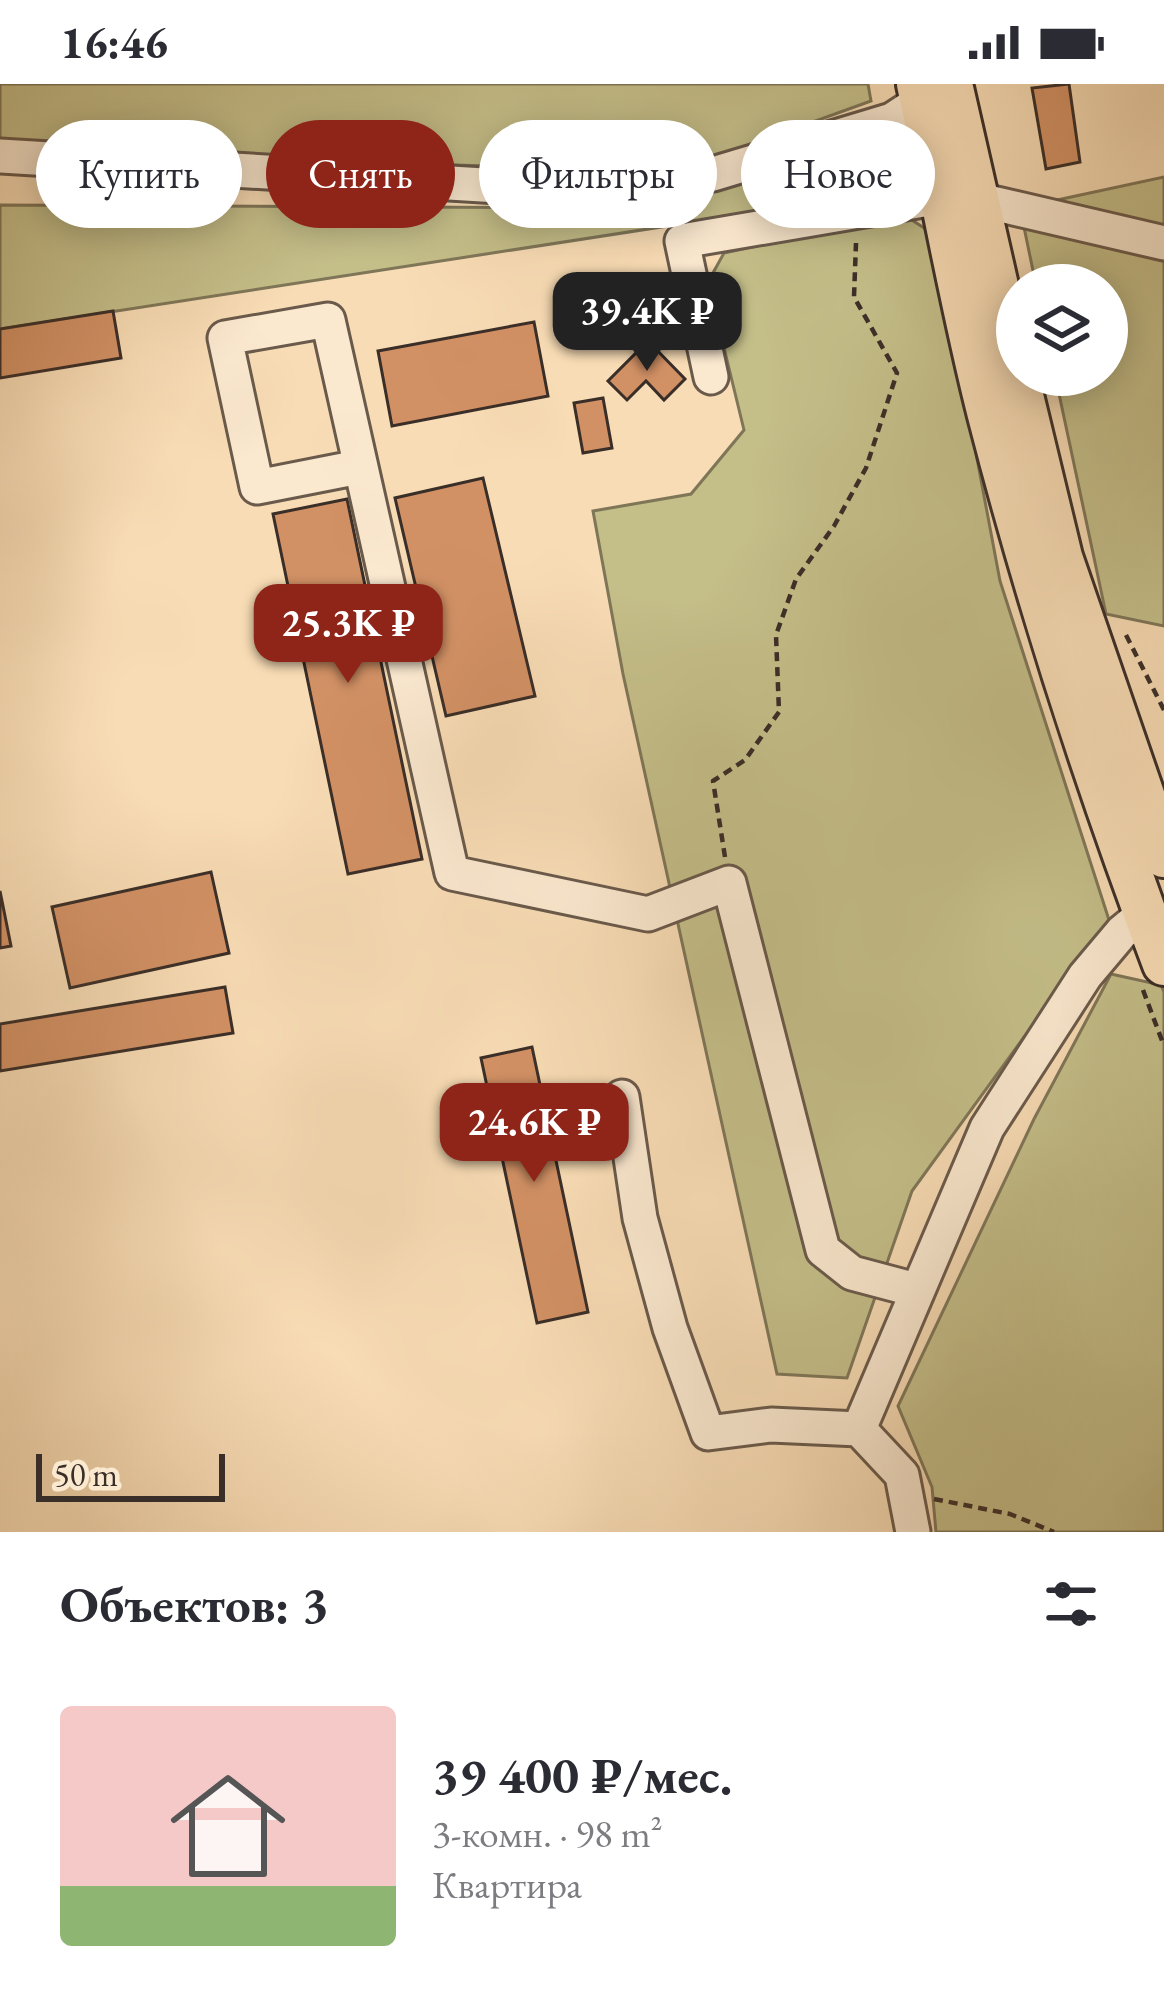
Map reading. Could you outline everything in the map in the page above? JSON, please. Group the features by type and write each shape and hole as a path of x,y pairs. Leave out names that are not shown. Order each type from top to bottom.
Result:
{"main road":[{"path":"930,90 958,198 996,311"},
{"path":"958,198 989,416 1075,713 1164,964"},
{"path":"1022,396 1061,556 1164,856"}],"street":[{"path":"0,156 599,192 713,174 892,120 930,90"},
{"path":"935,201 958,198 1164,243"},
{"path":"711,377 682,241 763,228"},
{"path":"359,467 257,487 225,338 328,320 452,873 648,914 729,883 823,1250 852,1274 916,1290"},
{"path":"860,1429 987,1128 1085,976 1122,932 1145,914"},
{"path":"622,1097 640,1218 670,1328 708,1433 771,1425 860,1429 902,1475 913,1532"}],"path":[{"path":"729,883 713,782 745,760 779,712 776,635 796,579 834,526 866,468 897,373 854,297 856,228"},
{"path":"1123,631 1164,710"},
{"path":"905,1493 1010,1514 1054,1532"}],"shaded area":[{"path":"0,84 868,84 871,101 818,120 741,120 741,148 717,157 717,120 479,120 479,166 455,165 455,120 266,120 266,160 242,159 242,120 36,120 36,154 0,153"},
{"path":"1164,177 1164,626 1106,614 1059,396 1128,396 1128,264 1032,264 1020,208"},
{"path":"741,182 741,215 717,218 717,187"},
{"path":"0,205 36,205 36,228 242,228 242,206 266,206 266,228 455,228 455,207 479,207 479,228 655,228 0,329"},
{"path":"842,228 924,228 935,235 1000,581 1109,920 912,1191 847,1378 777,1374 623,674 593,511 691,494 744,430 708,282 724,253"},
{"path":"1111,974 1161,985 1164,992 1164,1532 936,1532 932,1487 898,1406 1034,1119"}],"building":[{"path":"1069,84 1080,162 1046,169 1032,88"},
{"path":"113,311 121,358 0,378 0,329"},
{"path":"534,322 548,396 392,426 378,351"},
{"path":"648,341 685,379 664,400 646,381 627,400 608,381"},
{"path":"603,398 612,448 583,453 574,403"},
{"path":"483,478 535,696 446,716 395,498"},
{"path":"347,499 422,859 348,874 273,514"},
{"path":"211,872 229,953 70,988 52,907"},
{"path":"0,891 11,946 0,948"},
{"path":"225,987 233,1033 0,1071 0,1024"},
{"path":"532,1047 588,1312 537,1323 481,1058"}]}
